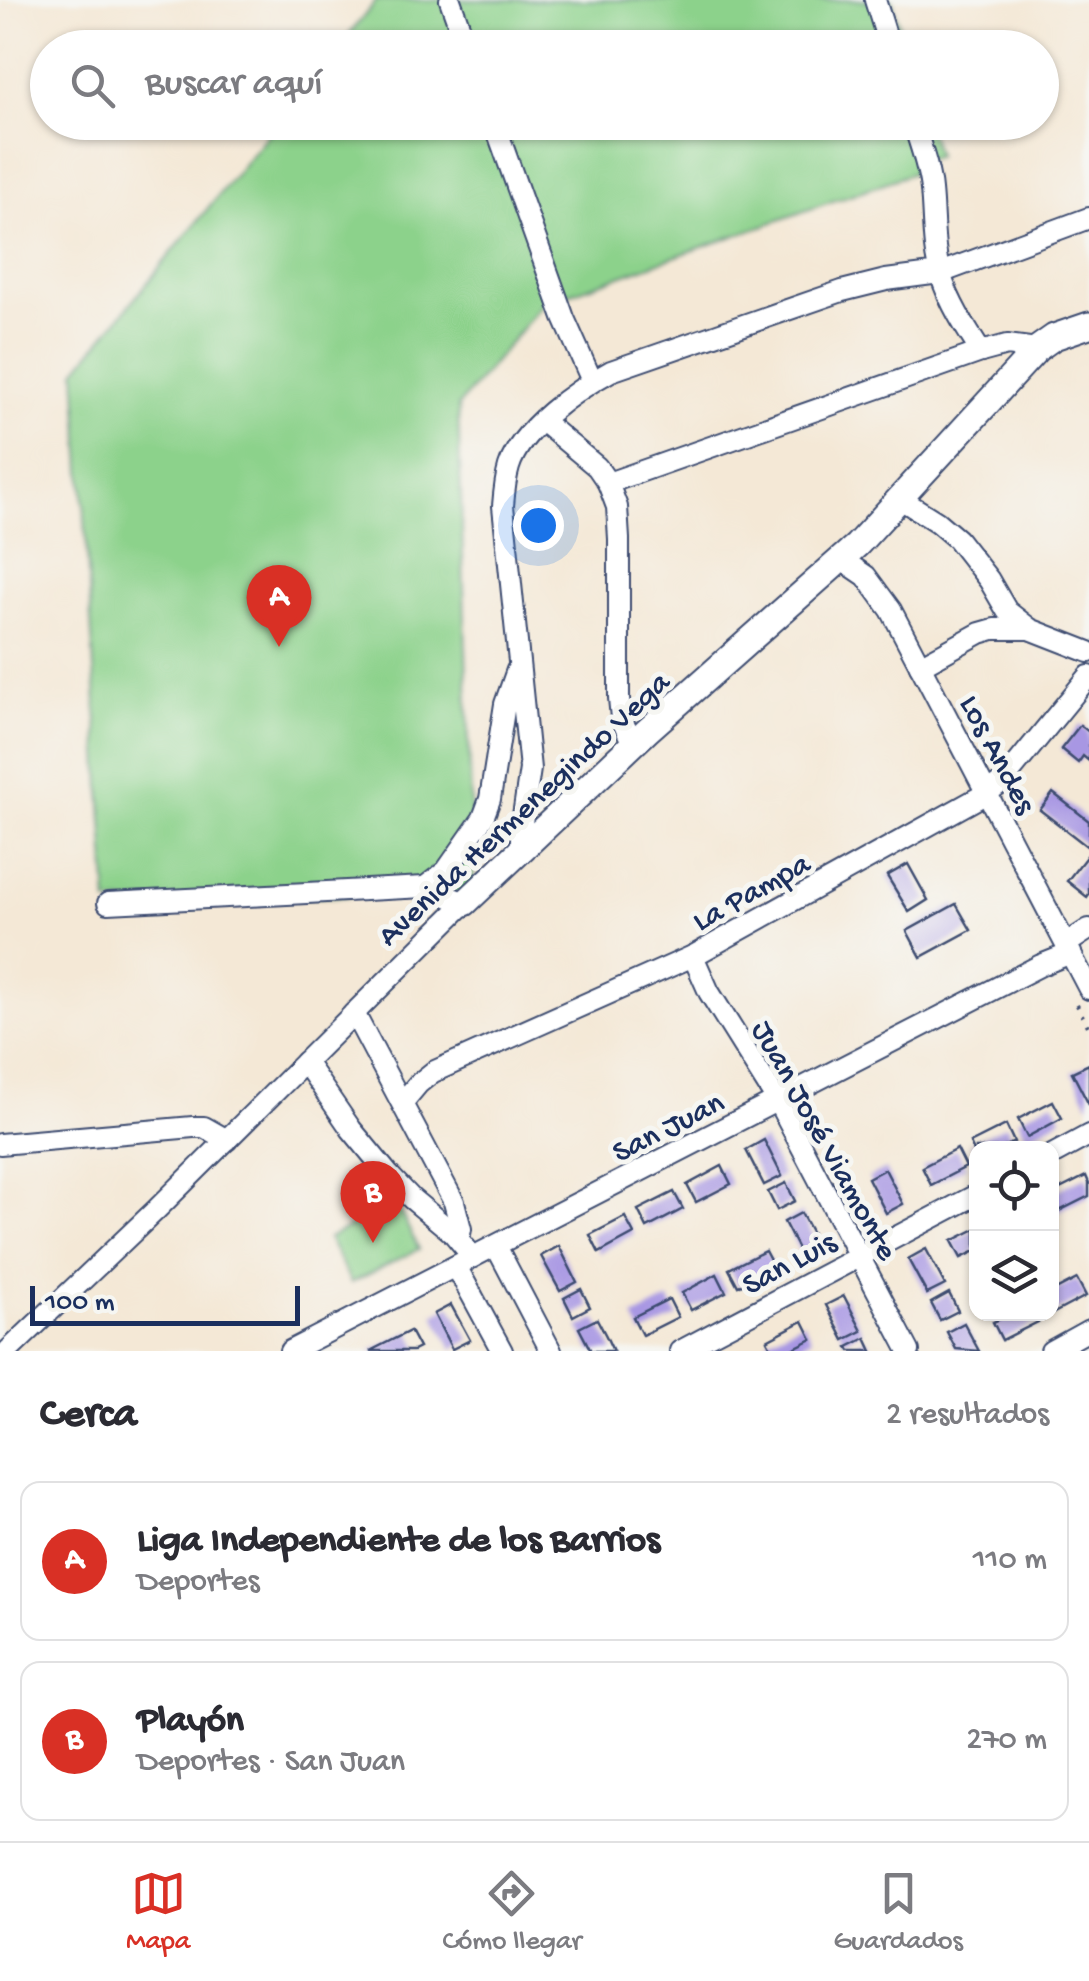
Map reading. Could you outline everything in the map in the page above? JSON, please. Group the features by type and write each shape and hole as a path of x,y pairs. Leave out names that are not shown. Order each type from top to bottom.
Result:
{"street":[{"path":"450,0 461,30"},
{"path":"875,0 884,30"},
{"path":"500,140 564,318 592,382"},
{"path":"919,140 928,168 940,274 951,303 981,352"},
{"path":"521,850 520,829 530,769 504,506 509,466 518,446 542,421 592,382 634,362 842,291 886,280 940,274 1089,218"},
{"name":"Avenida Hermenegindo Vega","path":"8,1351 466,902 633,744 857,545 1037,349 1089,325"},
{"path":"608,483 981,352 1007,346 1037,349"},
{"path":"542,421 597,467 608,483 616,507 619,698 621,718 633,744"},
{"path":"899,498 957,539 1008,611 1030,629 1089,652"},
{"name":"Los Andes","path":"842,559 866,576 891,610 1076,955 1089,989"},
{"path":"920,666 980,632 1030,629"},
{"path":"425,888 446,871 483,818 490,799 505,704 520,663"},
{"name":"La Pampa","path":"403,1102 433,1072 693,956 988,793 1089,676"},
{"path":"108,902 425,888 466,902"},
{"name":"San Juan","path":"290,1351 1041,965 1076,955 1089,929"},
{"name":"Juan José Viamonte","path":"693,956 709,992 778,1102 909,1351"},
{"path":"354,1013 454,1202 461,1228 458,1240"},
{"path":"305,1062 388,1175 458,1240 502,1351"},
{"path":"0,1144 193,1127 204,1127 226,1140"},
{"path":"1059,1151 1089,1136"},
{"name":"San Luis","path":"680,1351 969,1199"},
{"path":"496,1246 551,1351"},
{"path":"1050,1351 1089,1330"}],"green space":[{"path":"377,0 892,0 900,30 353,30"},
{"path":"263,140 932,140 937,156 925,159 927,168 543,303 458,406 474,895 108,903 76,371"},
{"path":"396,1204 419,1249 351,1283 328,1238"}],"building":[{"path":"1080,725 1089,732 1089,761 1083,756 1078,763 1061,749"},
{"path":"1053,793 1089,821 1089,848 1040,810"},
{"path":"1089,853 1089,894 1087,897 1067,881"},
{"path":"908,864 928,900 909,912 887,876"},
{"path":"956,904 971,930 921,957 907,931"},
{"path":"1089,1064 1089,1105 1072,1072"},
{"path":"1053,1101 1062,1118 1027,1137 1018,1119"},
{"path":"1006,1125 1014,1141 974,1141"},
{"path":"764,1140 782,1176 764,1185 746,1150"},
{"path":"957,1149 966,1167 931,1185 922,1167"},
{"path":"722,1166 731,1184 696,1202 687,1185"},
{"path":"885,1169 903,1204 886,1213 868,1178"},
{"path":"1086,1176 1089,1196 1059,1211 1059,1190"},
{"path":"786,1183 795,1201 777,1210 768,1192"},
{"path":"674,1192 683,1209 647,1228 638,1210"},
{"path":"801,1213 820,1248 802,1257 784,1222"},
{"path":"625,1217 634,1234 599,1253 590,1235"},
{"path":"969,1232 969,1254 961,1258 952,1241"},
{"path":"559,1246 577,1282 560,1291 541,1256"},
{"path":"926,1249 945,1285 927,1294 908,1259"},
{"path":"765,1251 774,1268 738,1286 729,1269"},
{"path":"717,1274 726,1292 691,1310 682,1293"},
{"path":"1077,1279 1086,1296 1059,1310 1059,1288"},
{"path":"581,1289 590,1307 573,1316 564,1298"},
{"path":"949,1293 958,1311 940,1320 931,1303"},
{"path":"844,1296 862,1331 844,1340 826,1305"},
{"path":"669,1299 678,1317 642,1335 633,1317"},
{"path":"451,1305 470,1340 452,1349 434,1314"},
{"path":"597,1319 613,1351 591,1351 579,1328"},
{"path":"803,1321 812,1339 788,1351 773,1351 767,1340"},
{"path":"1038,1321 1038,1322 1002,1340 993,1322"},
{"path":"964,1323 979,1351 956,1349 947,1332"},
{"path":"410,1331 419,1348 370,1351"},
{"path":"866,1338 872,1351 850,1351 848,1347"}],"place":[{"name":"Liga Independiente de los Barrios","path":"279,647"},
{"name":"Playón","path":"373,1243"}]}
